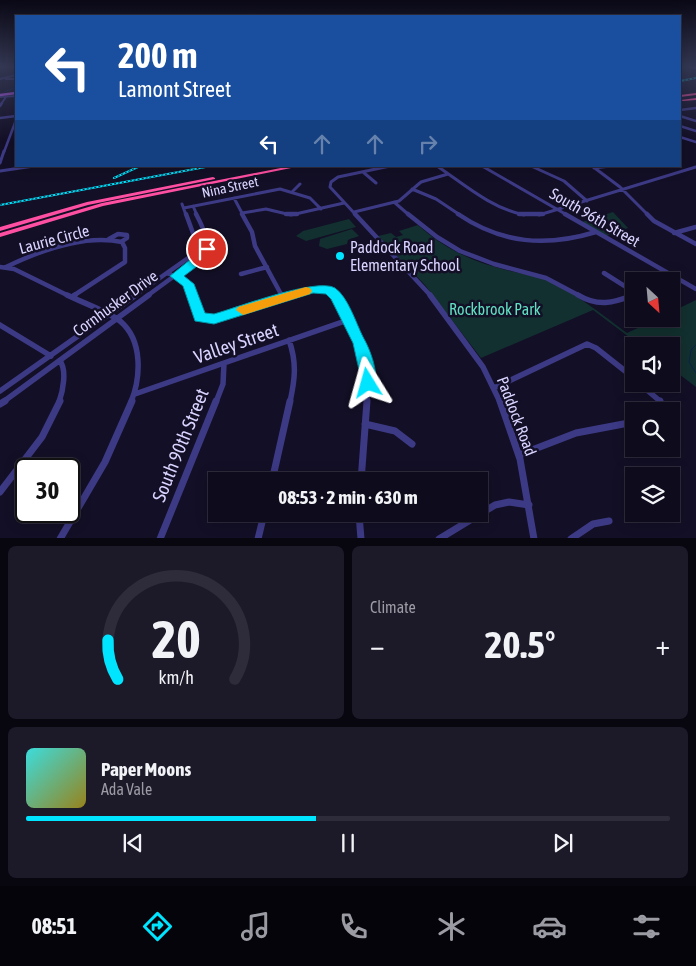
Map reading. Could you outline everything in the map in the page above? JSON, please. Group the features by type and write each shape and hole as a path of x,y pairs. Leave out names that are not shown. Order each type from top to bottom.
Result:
{"highway":[{"path":"681,98 696,97"},
{"path":"0,229 100,201 270,167"},
{"path":"0,236 45,220 108,204 294,167"}],"main road":[{"path":"0,95 15,94"}],"street":[{"path":"0,95 6,97 15,94"},
{"path":"0,106 6,97"},
{"path":"681,110 696,110"},
{"path":"681,116 696,121"},
{"path":"0,118 15,118"},
{"path":"681,122 691,120"},
{"path":"0,163 15,121"},
{"path":"681,126 696,131"},
{"path":"681,137 696,142"},
{"path":"9,138 15,138"},
{"path":"0,172 28,167"},
{"name":"Paddock Road","path":"386,167 338,178 331,182 330,188 416,278 448,317 494,388 519,455 534,538"},
{"path":"438,167 508,212 526,216 538,216 696,167"},
{"name":"South 96th Street","path":"484,167 665,272"},
{"path":"533,167 564,181 588,201"},
{"path":"593,167 623,190 650,218 696,244"},
{"path":"363,172 376,183"},
{"path":"354,212 405,198 412,189 425,180 448,174"},
{"path":"300,184 292,192 312,199 321,208"},
{"name":"Nina Street","path":"183,206 193,206 280,189 292,192"},
{"path":"412,189 434,196 472,223 491,232 525,241 552,242 572,240 596,232"},
{"path":"234,198 284,298"},
{"path":"394,202 436,238 465,254 491,264 546,278 591,302 611,304 625,298"},
{"path":"242,213 266,209 291,215 344,203"},
{"name":"Cornhusker Drive","path":"0,391 192,256 197,248 183,206"},
{"name":"Cornhusker Drive","path":"0,404 200,258 207,249 207,242 193,206"},
{"path":"674,233 696,227"},
{"name":"Laurie Circle","path":"6,267 35,254 109,239 118,234 127,235 121,242 109,239"},
{"path":"72,297 125,262 125,248 121,242"},
{"path":"0,267 6,267 72,297 127,327 134,337 138,369 135,394 129,413 117,440 60,538"},
{"path":"241,274 267,267"},
{"path":"604,272 625,287"},
{"path":"168,273 188,284 199,317 214,319 316,288 326,289 334,294 364,353 368,372 362,472"},
{"name":"South 96th Street","path":"680,281 696,289"},
{"name":"Valley Street","path":"135,394 348,320"},
{"path":"0,325 51,356"},
{"path":"274,472 296,376 296,357 289,340"},
{"path":"494,388 584,345 590,344 625,371"},
{"path":"0,492 43,433 58,407 62,393 63,365 60,361"},
{"name":"South 90th Street","path":"160,538 223,384 224,363"},
{"path":"649,392 660,402"},
{"path":"365,424 395,431 412,444"},
{"path":"519,455 576,433 625,424"},
{"path":"439,538 495,505 509,502 529,506"},
{"path":"571,538 593,524 609,521"},
{"path":"258,538 262,522"},
{"path":"360,522 361,538"}],"green space":[{"path":"613,212 628,228 606,236 582,222"},
{"path":"349,219 356,227 306,241 296,236 303,231"},
{"name":"Rockbrook Park","path":"418,225 438,241 470,258 494,267 543,279 587,303 627,333 638,328 680,328 680,308 696,300 696,387 680,375 680,337 629,337 593,310 481,358 425,285 378,236 391,233 396,237 403,235 399,231"},
{"path":"352,229 359,236 348,240 347,244 327,249 319,246 320,239"}],"waterway":[{"path":"696,345 691,350 689,362 696,373"}],"railway":[{"path":"114,178 138,167"},
{"path":"0,205 206,167"}],"slow traffic":[{"path":"243,310 306,291"}],"place":[{"name":"Paddock Road Elementary School","path":"340,256"}],"route":[{"path":"207,249 200,258 176,276 184,280 190,287 199,317 205,320 214,319 313,289 329,290 336,296 360,343 368,372 368,383"}]}
